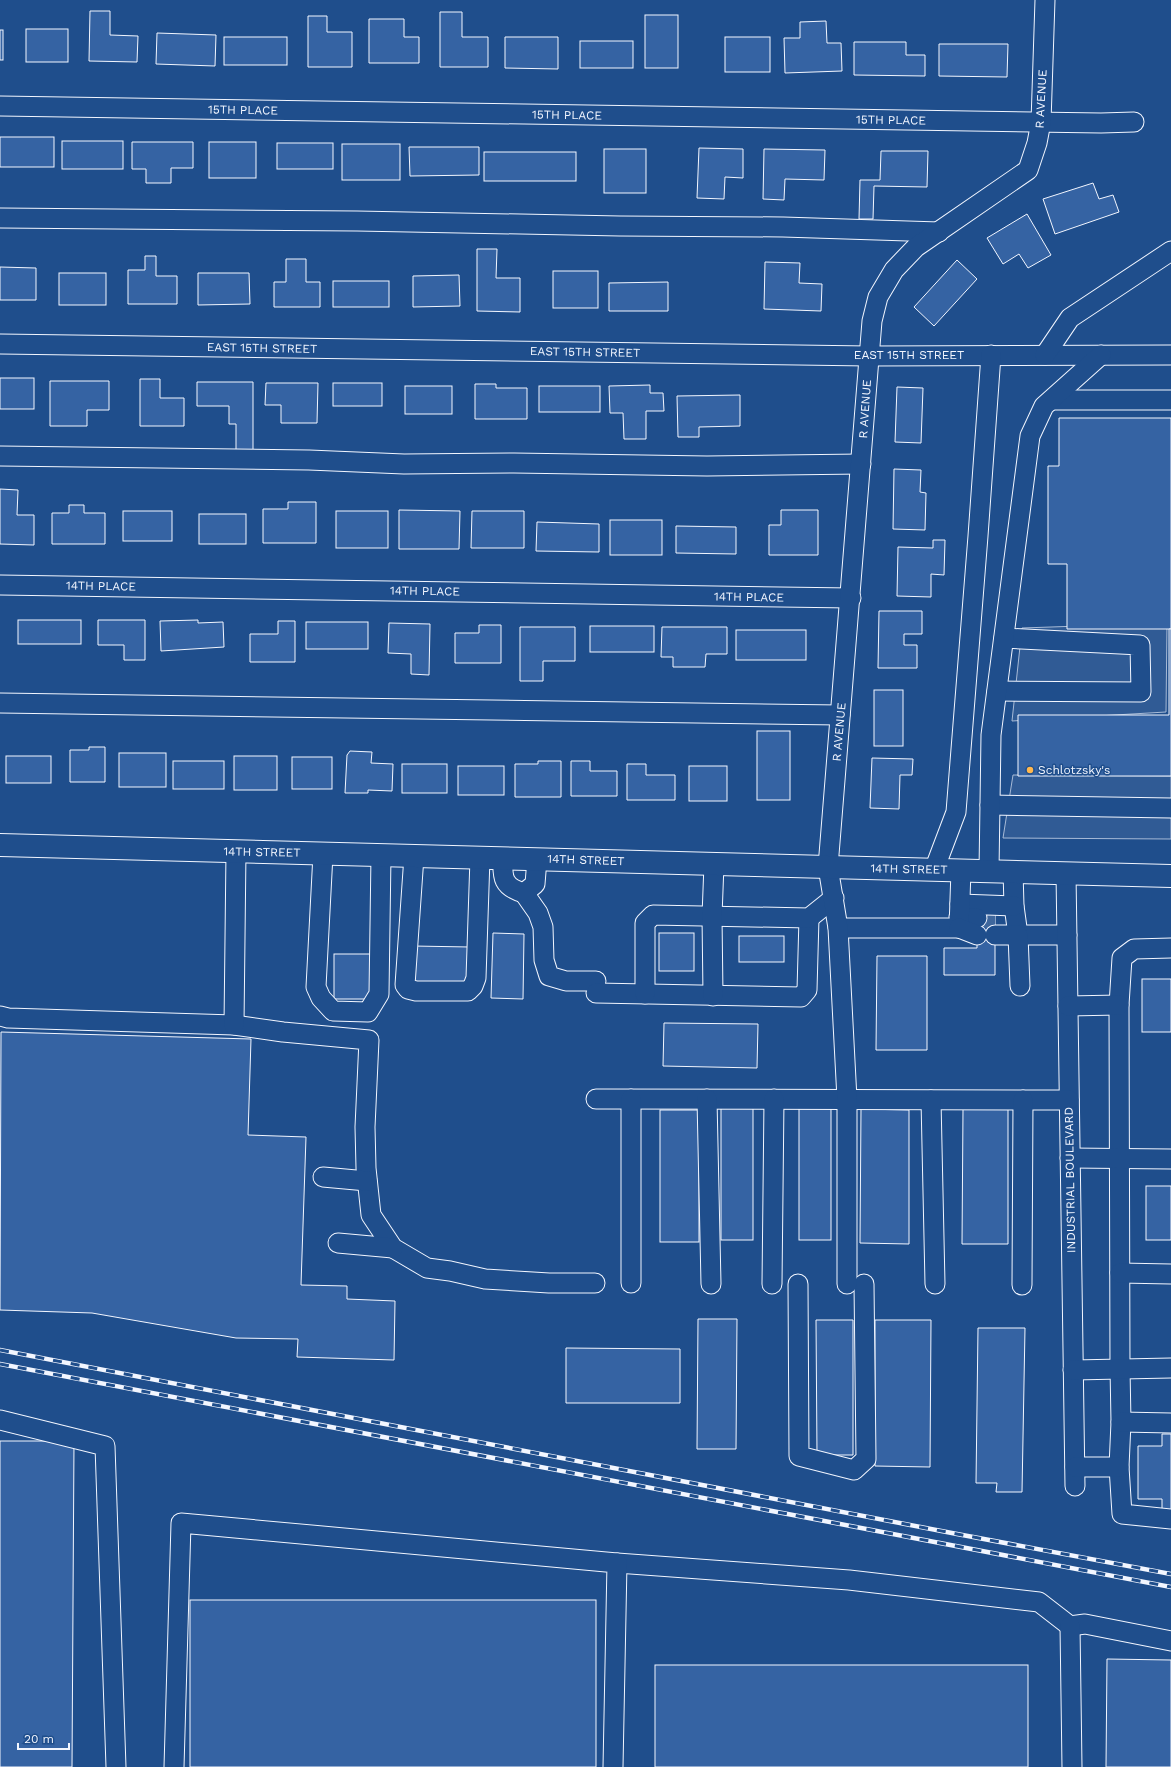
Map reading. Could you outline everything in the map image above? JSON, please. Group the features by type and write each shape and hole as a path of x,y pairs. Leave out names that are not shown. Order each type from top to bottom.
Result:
{"main road":[{"name":"14TH STREET","path":"0,845 1171,876"}],"street":[{"name":"R AVENUE","path":"798,1284 799,1456 854,1470 866,1459 855,1284 838,928 828,867 851,598 872,321 878,298 894,270 916,247 1028,170 1037,144 1041,122 1045,0"},
{"name":"15TH PLACE","path":"0,106 1041,122 1134,122"},
{"path":"0,218 418,222 643,226 784,226 939,232"},
{"path":"1045,355 1070,318 1171,251"},
{"name":"EAST 15TH STREET","path":"0,344 869,356 1171,355"},
{"path":"934,870 956,812 991,355"},
{"path":"989,871 992,736 1030,436 1044,406 1101,355"},
{"path":"1052,400 1171,400"},
{"path":"0,456 309,460 404,464 514,463 707,466 861,464"},
{"name":"14TH PLACE","path":"0,585 851,598"},
{"path":"997,691 1141,692 1140,645 1004,638"},
{"path":"0,703 840,715"},
{"path":"990,805 1171,808"},
{"path":"234,1025 236,852"},
{"path":"323,854 316,987 321,998 333,1010 368,1012 379,994 381,855"},
{"path":"414,856 405,985 408,989 416,991 468,991 473,986 476,978 480,858"},
{"path":"503,858 502,875 507,884 514,890 524,893 538,913 543,927 544,960 549,976 596,987 645,994 800,997 807,990 809,918"},
{"path":"524,893 535,884 537,859"},
{"path":"712,996 712,916 714,864"},
{"path":"961,870 975,922"},
{"path":"1013,872 1020,986"},
{"name":"INDUSTRIAL BOULEVARD","path":"1066,873 1075,1486"},
{"path":"645,994 645,923 654,915 809,918 834,898"},
{"path":"975,922 1016,920"},
{"path":"838,928 1016,920 1067,934"},
{"path":"1171,948 1134,949 1122,958 1119,1006 1121,1422 1119,1467 1122,1514 1171,1519"},
{"path":"1068,1006 1119,1006"},
{"path":"0,1016 8,1018 234,1025 283,1032 369,1040 365,1127 371,1216 393,1248"},
{"path":"596,1099 1069,1100"},
{"path":"631,1099 631,1283"},
{"path":"707,1099 711,1284"},
{"path":"772,1284 774,1099"},
{"path":"932,1100 934,1284"},
{"path":"1022,1285 1024,1100"},
{"path":"1070,1158 1171,1159"},
{"path":"323,1177 368,1181"},
{"path":"338,1242 393,1248 427,1268 450,1271 485,1279 549,1283 595,1283"},
{"path":"1120,1274 1171,1274"},
{"path":"1073,1370 1171,1368"},
{"path":"0,1420 105,1446 116,1767"},
{"path":"1121,1422 1171,1423"},
{"path":"1075,1467 1119,1467"},
{"path":"174,1767 181,1524 617,1563 849,1580 1039,1602 1070,1626 1085,1624 1171,1641"},
{"path":"612,1767 617,1563"},
{"path":"1070,1626 1072,1767"}],"shaded area":[{"path":"1167,623 1166,712 1012,721 1022,628"},
{"path":"1013,775 1171,776 1171,839 1003,838"}],"building":[{"path":"90,11 110,11 110,35 138,36 137,62 89,61"},
{"path":"440,12 462,12 462,37 488,37 488,67 440,67"},
{"path":"645,15 678,15 678,68 645,68"},
{"path":"308,16 327,16 327,32 352,32 352,67 308,67"},
{"path":"369,19 404,19 404,37 419,37 419,63 369,63"},
{"path":"826,21 827,43 841,43 842,71 785,73 784,38 800,38 800,22"},
{"path":"26,29 68,29 68,62 26,62"},
{"path":"0,30 3,30 3,60 0,60"},
{"path":"157,33 216,35 215,66 156,64"},
{"path":"224,37 287,37 287,65 224,65"},
{"path":"505,37 558,37 558,69 505,68"},
{"path":"725,37 770,37 770,72 725,72"},
{"path":"580,41 633,41 633,68 580,68"},
{"path":"854,42 906,42 906,55 925,55 925,76 854,75"},
{"path":"939,44 1008,44 1007,77 939,76"},
{"path":"0,137 54,137 54,167 0,167"},
{"path":"62,141 123,141 123,169 62,169"},
{"path":"132,142 193,142 193,168 171,168 171,183 146,183 146,169 132,169"},
{"path":"209,142 256,142 256,178 209,178"},
{"path":"277,143 333,143 333,169 277,169"},
{"path":"342,144 400,144 400,180 342,180"},
{"path":"409,147 479,147 479,175 410,176"},
{"path":"699,148 743,149 743,178 725,177 724,199 697,198"},
{"path":"604,149 646,149 646,193 604,193"},
{"path":"764,149 825,150 824,180 785,179 784,200 763,199"},
{"path":"881,151 928,151 927,187 874,186 873,219 859,219 860,180 880,180"},
{"path":"484,152 576,152 576,181 484,181"},
{"path":"1093,183 1099,199 1113,195 1119,212 1055,234 1043,199"},
{"path":"1027,214 1051,255 1028,268 1019,254 1003,264 987,238"},
{"path":"477,249 497,249 496,278 520,278 520,312 477,311"},
{"path":"145,256 156,256 156,276 177,276 177,304 128,304 128,270 145,270"},
{"path":"286,259 306,259 306,282 320,282 320,307 274,307 274,282 286,282"},
{"path":"957,260 977,279 934,326 914,307"},
{"path":"765,262 800,263 799,283 822,284 821,311 764,309"},
{"path":"0,267 36,268 36,300 0,300"},
{"path":"553,271 598,271 598,308 553,308"},
{"path":"59,273 106,273 106,305 59,305"},
{"path":"198,273 249,273 250,304 198,305"},
{"path":"459,275 460,306 413,307 413,276"},
{"path":"333,281 389,281 389,307 333,307"},
{"path":"668,282 668,311 609,311 609,283"},
{"path":"0,378 34,378 34,409 0,409"},
{"path":"140,379 160,379 160,398 184,398 184,426 140,426"},
{"path":"50,381 109,381 109,410 87,410 87,426 50,426"},
{"path":"197,382 253,382 253,452 236,452 236,424 229,424 229,406 197,406"},
{"path":"266,383 318,383 317,423 281,423 281,405 265,405"},
{"path":"333,383 382,383 382,406 333,406"},
{"path":"475,384 496,384 496,388 527,388 527,419 475,419"},
{"path":"650,385 650,393 663,393 664,411 646,411 646,439 624,439 623,413 610,413 609,386"},
{"path":"405,386 452,386 452,414 405,414"},
{"path":"539,386 600,386 600,412 539,412"},
{"path":"897,387 923,388 921,443 895,442"},
{"path":"740,395 740,426 699,427 699,437 678,437 677,396"},
{"path":"1059,418 1171,418 1171,629 1067,629 1067,564 1048,564 1048,466 1059,466"},
{"path":"894,469 921,470 920,492 926,493 925,530 893,529"},
{"path":"0,489 18,490 17,515 34,515 34,545 0,544"},
{"path":"288,502 316,502 316,543 263,543 263,509 288,509"},
{"path":"69,505 84,505 84,513 105,513 105,544 52,544 52,513 69,513"},
{"path":"399,510 460,511 459,549 399,549"},
{"path":"781,510 818,510 818,555 769,555 769,525 781,525"},
{"path":"123,511 172,511 172,541 123,541"},
{"path":"336,511 388,511 388,548 336,548"},
{"path":"472,511 524,511 524,548 471,548"},
{"path":"199,514 246,514 246,544 199,544"},
{"path":"610,520 662,520 662,555 610,555"},
{"path":"537,522 599,524 599,552 536,551"},
{"path":"676,526 736,527 736,554 676,553"},
{"path":"933,540 945,540 944,575 931,574 931,597 897,596 898,547 933,548"},
{"path":"879,611 922,611 922,634 904,634 904,645 917,645 917,668 878,668"},
{"path":"18,620 81,620 81,644 18,644"},
{"path":"98,620 145,620 145,660 124,660 124,645 98,645"},
{"path":"198,620 198,623 223,622 224,647 161,651 160,621"},
{"path":"278,621 295,621 295,662 250,662 250,634 278,634"},
{"path":"306,622 368,622 368,649 306,649"},
{"path":"389,623 430,624 429,675 411,674 411,654 388,653"},
{"path":"479,625 501,625 501,663 455,663 455,633 479,633"},
{"path":"590,626 654,626 654,652 590,652"},
{"path":"520,627 575,627 575,661 543,661 543,681 520,681"},
{"path":"662,627 727,627 727,654 706,654 705,667 673,667 673,657 661,657"},
{"path":"1169,629 1171,629 1171,776 1018,776 1018,715 1169,715"},
{"path":"736,630 806,630 806,660 736,660"},
{"path":"874,690 903,690 903,746 874,746"},
{"path":"757,731 790,731 790,800 757,800"},
{"path":"89,747 105,747 105,782 70,782 70,750 89,750"},
{"path":"350,751 372,752 371,763 393,764 392,791 368,790 368,793 345,793 347,755"},
{"path":"119,753 166,753 166,787 119,787"},
{"path":"6,756 51,756 51,783 6,783"},
{"path":"234,756 277,756 277,790 234,790"},
{"path":"292,757 332,757 332,789 292,789"},
{"path":"872,758 913,759 912,775 900,775 899,809 870,808"},
{"path":"173,761 224,761 224,789 173,789"},
{"path":"538,761 561,761 561,797 515,797 515,764 538,764"},
{"path":"571,761 590,761 590,771 617,771 617,796 571,796"},
{"path":"402,764 447,764 447,793 402,793"},
{"path":"627,764 646,764 646,775 675,775 675,800 627,800"},
{"path":"458,766 504,766 504,795 458,795"},
{"path":"689,766 727,766 727,801 689,801"},
{"path":"977,910 995,910 995,975 944,975 944,948 977,948"},
{"path":"493,933 524,934 523,999 491,998"},
{"path":"659,933 694,933 694,971 659,971"},
{"path":"739,936 784,936 784,962 739,962"},
{"path":"413,946 470,947 469,985 413,984"},
{"path":"334,954 370,954 370,999 334,999"},
{"path":"877,956 927,956 927,1050 876,1050"},
{"path":"1142,979 1171,979 1171,1032 1142,1032"},
{"path":"664,1023 758,1024 757,1068 663,1066"},
{"path":"1,1032 251,1039 248,1135 306,1137 301,1285 347,1286 347,1299 395,1301 394,1360 297,1357 298,1339 236,1338 92,1313 0,1310"},
{"path":"721,1108 753,1108 753,1240 721,1240"},
{"path":"799,1108 831,1108 831,1240 799,1240"},
{"path":"861,1109 909,1110 909,1244 860,1243"},
{"path":"963,1109 1008,1109 1008,1244 962,1244"},
{"path":"660,1110 699,1110 699,1242 660,1242"},
{"path":"1146,1186 1171,1186 1171,1240 1146,1240"},
{"path":"698,1319 737,1319 736,1449 697,1449"},
{"path":"816,1320 853,1320 853,1455 817,1455"},
{"path":"875,1320 931,1320 930,1467 875,1466"},
{"path":"978,1328 1025,1328 1022,1492 996,1492 997,1483 976,1483"},
{"path":"566,1348 680,1349 680,1403 566,1403"},
{"path":"1162,1434 1171,1434 1171,1510 1162,1510 1162,1499 1138,1499 1138,1446 1162,1446"},
{"path":"0,1441 74,1441 72,1767 0,1767"},
{"path":"190,1600 596,1600 596,1767 190,1767"},
{"path":"1107,1659 1171,1660 1171,1767 1106,1767"},
{"path":"655,1665 1028,1665 1028,1767 655,1767"}],"tunnel":[{"path":"977,918 995,918"}],"railway":[{"path":"0,1350 1171,1574"},
{"path":"0,1364 1171,1587"}],"place":[{"name":"Schlotzsky's","path":"1030,770"}]}
